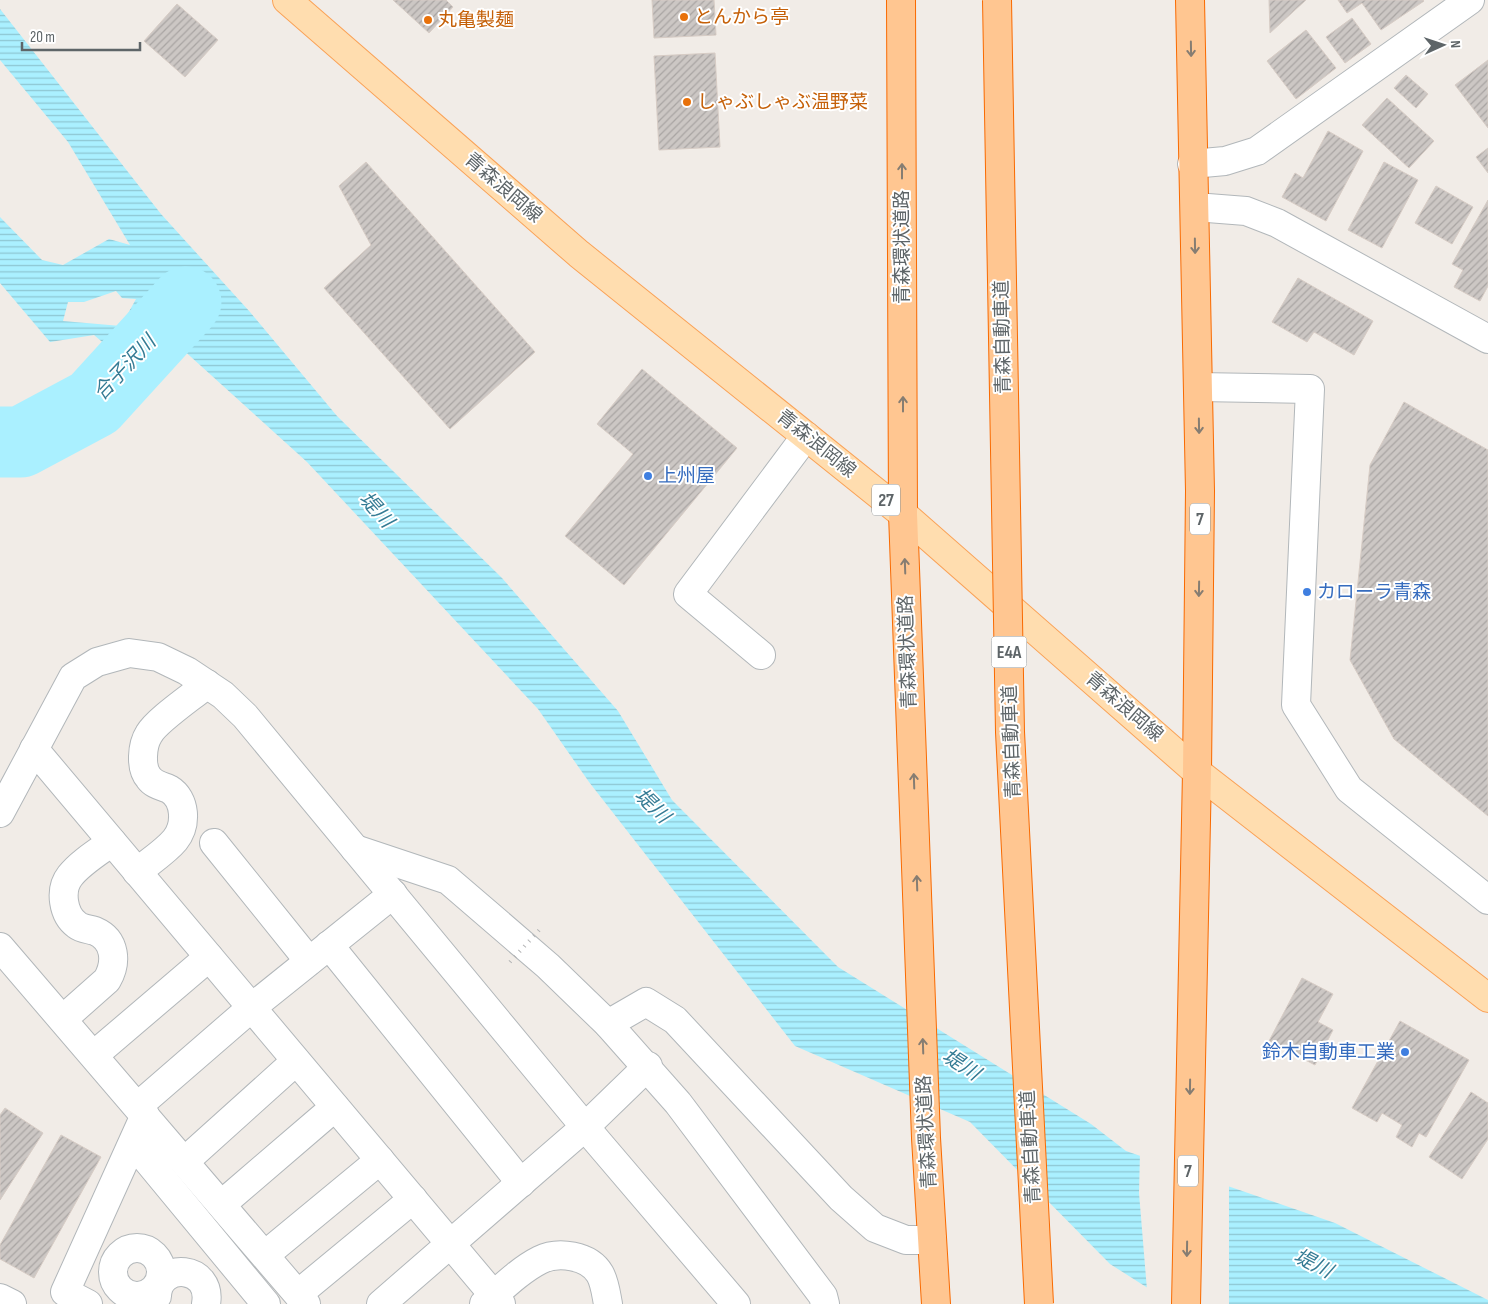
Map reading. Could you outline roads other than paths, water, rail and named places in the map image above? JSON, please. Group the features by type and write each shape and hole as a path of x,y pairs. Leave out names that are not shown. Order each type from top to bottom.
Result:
{"highway":[{"name":"青森環状道路","path":"901,0 903,514 926,1138 936,1304"},
{"name":"青森自動車道","path":"998,0 1010,732 1039,1304"},
{"name":"7","path":"1186,1304 1197,772 1200,491 1190,0"}],"main road":[{"name":"青森浪岡線","path":"287,0 579,254 903,514 1197,772 1488,998"}],"street":[{"path":"1192,164 1225,161 1257,150 1470,0"},
{"path":"1195,207 1246,211 1277,223 1488,340"},
{"path":"1198,387 1310,389 1296,705 1349,789 1488,900"},
{"path":"761,655 688,594 806,436"},
{"path":"0,813 6,786 34,749 73,678 98,662 128,653 158,657 186,670 207,684 223,695 245,716 728,1301"},
{"path":"137,872 174,841 183,821 180,799 168,789 149,779 145,772 143,758 146,742 154,728 207,684"},
{"path":"34,749 451,1244 493,1301 540,1260 568,1256 582,1259 599,1272 608,1304"},
{"path":"63,1019 107,980 112,972 114,955 109,942 103,936 78,927 67,913 63,897 64,888 70,875 112,842"},
{"path":"214,843 319,953 520,1183"},
{"path":"355,849 448,880 525,945 608,1024 648,1066 678,1103 784,1243 822,1296 825,1304"},
{"path":"88,1304 65,1292 132,1143 142,1110 252,1008 392,894"},
{"path":"0,948 142,1110 302,1299 413,1199"},
{"path":"94,1056 209,957"},
{"path":"608,1024 646,1002 675,1020 841,1198 875,1228 906,1240 932,1240"},
{"path":"185,1160 296,1061"},
{"path":"381,1304 585,1126 648,1066"},
{"path":"222,1204 335,1107"},
{"path":"132,1143 266,1304"},
{"path":"265,1255 380,1160"},
{"path":"197,1276 214,1241"},
{"path":"87,1243 116,1261 121,1254 136,1248 152,1253 161,1267 158,1294"},
{"path":"158,1294 172,1273 181,1272 197,1276 206,1289 206,1304"},
{"path":"0,1298 12,1304"}],"water":[{"name":"堤川","path":"0,9 161,214 250,312 337,416 502,578 618,711 672,800 838,967 1091,1124 1126,1151 1335,1223 1488,1300 1488,1304 1173,1304 1110,1264 970,1122 795,1046 589,782 538,709 307,462 180,347 133,368 94,335 50,342 0,283 0,217 42,260 63,265 109,239 130,245 68,142 0,60","holes":["116,291 122,298 136,299 121,326 63,321 68,302 84,302"]}],"waterway":[{"name":"合子沢川","path":"0,442 21,442 94,403 186,302"}],"railway":[{"path":"510,962 542,927"}],"place":[{"name":"とんから亭","path":"684,17"},
{"name":"丸亀製麺","path":"428,20"},
{"name":"しゃぶしゃぶ温野菜","path":"687,102"},
{"name":"上州屋","path":"648,476"},
{"name":"カローラ青森","path":"1307,592"},
{"name":"鈴木自動車工業","path":"1405,1052"}]}
